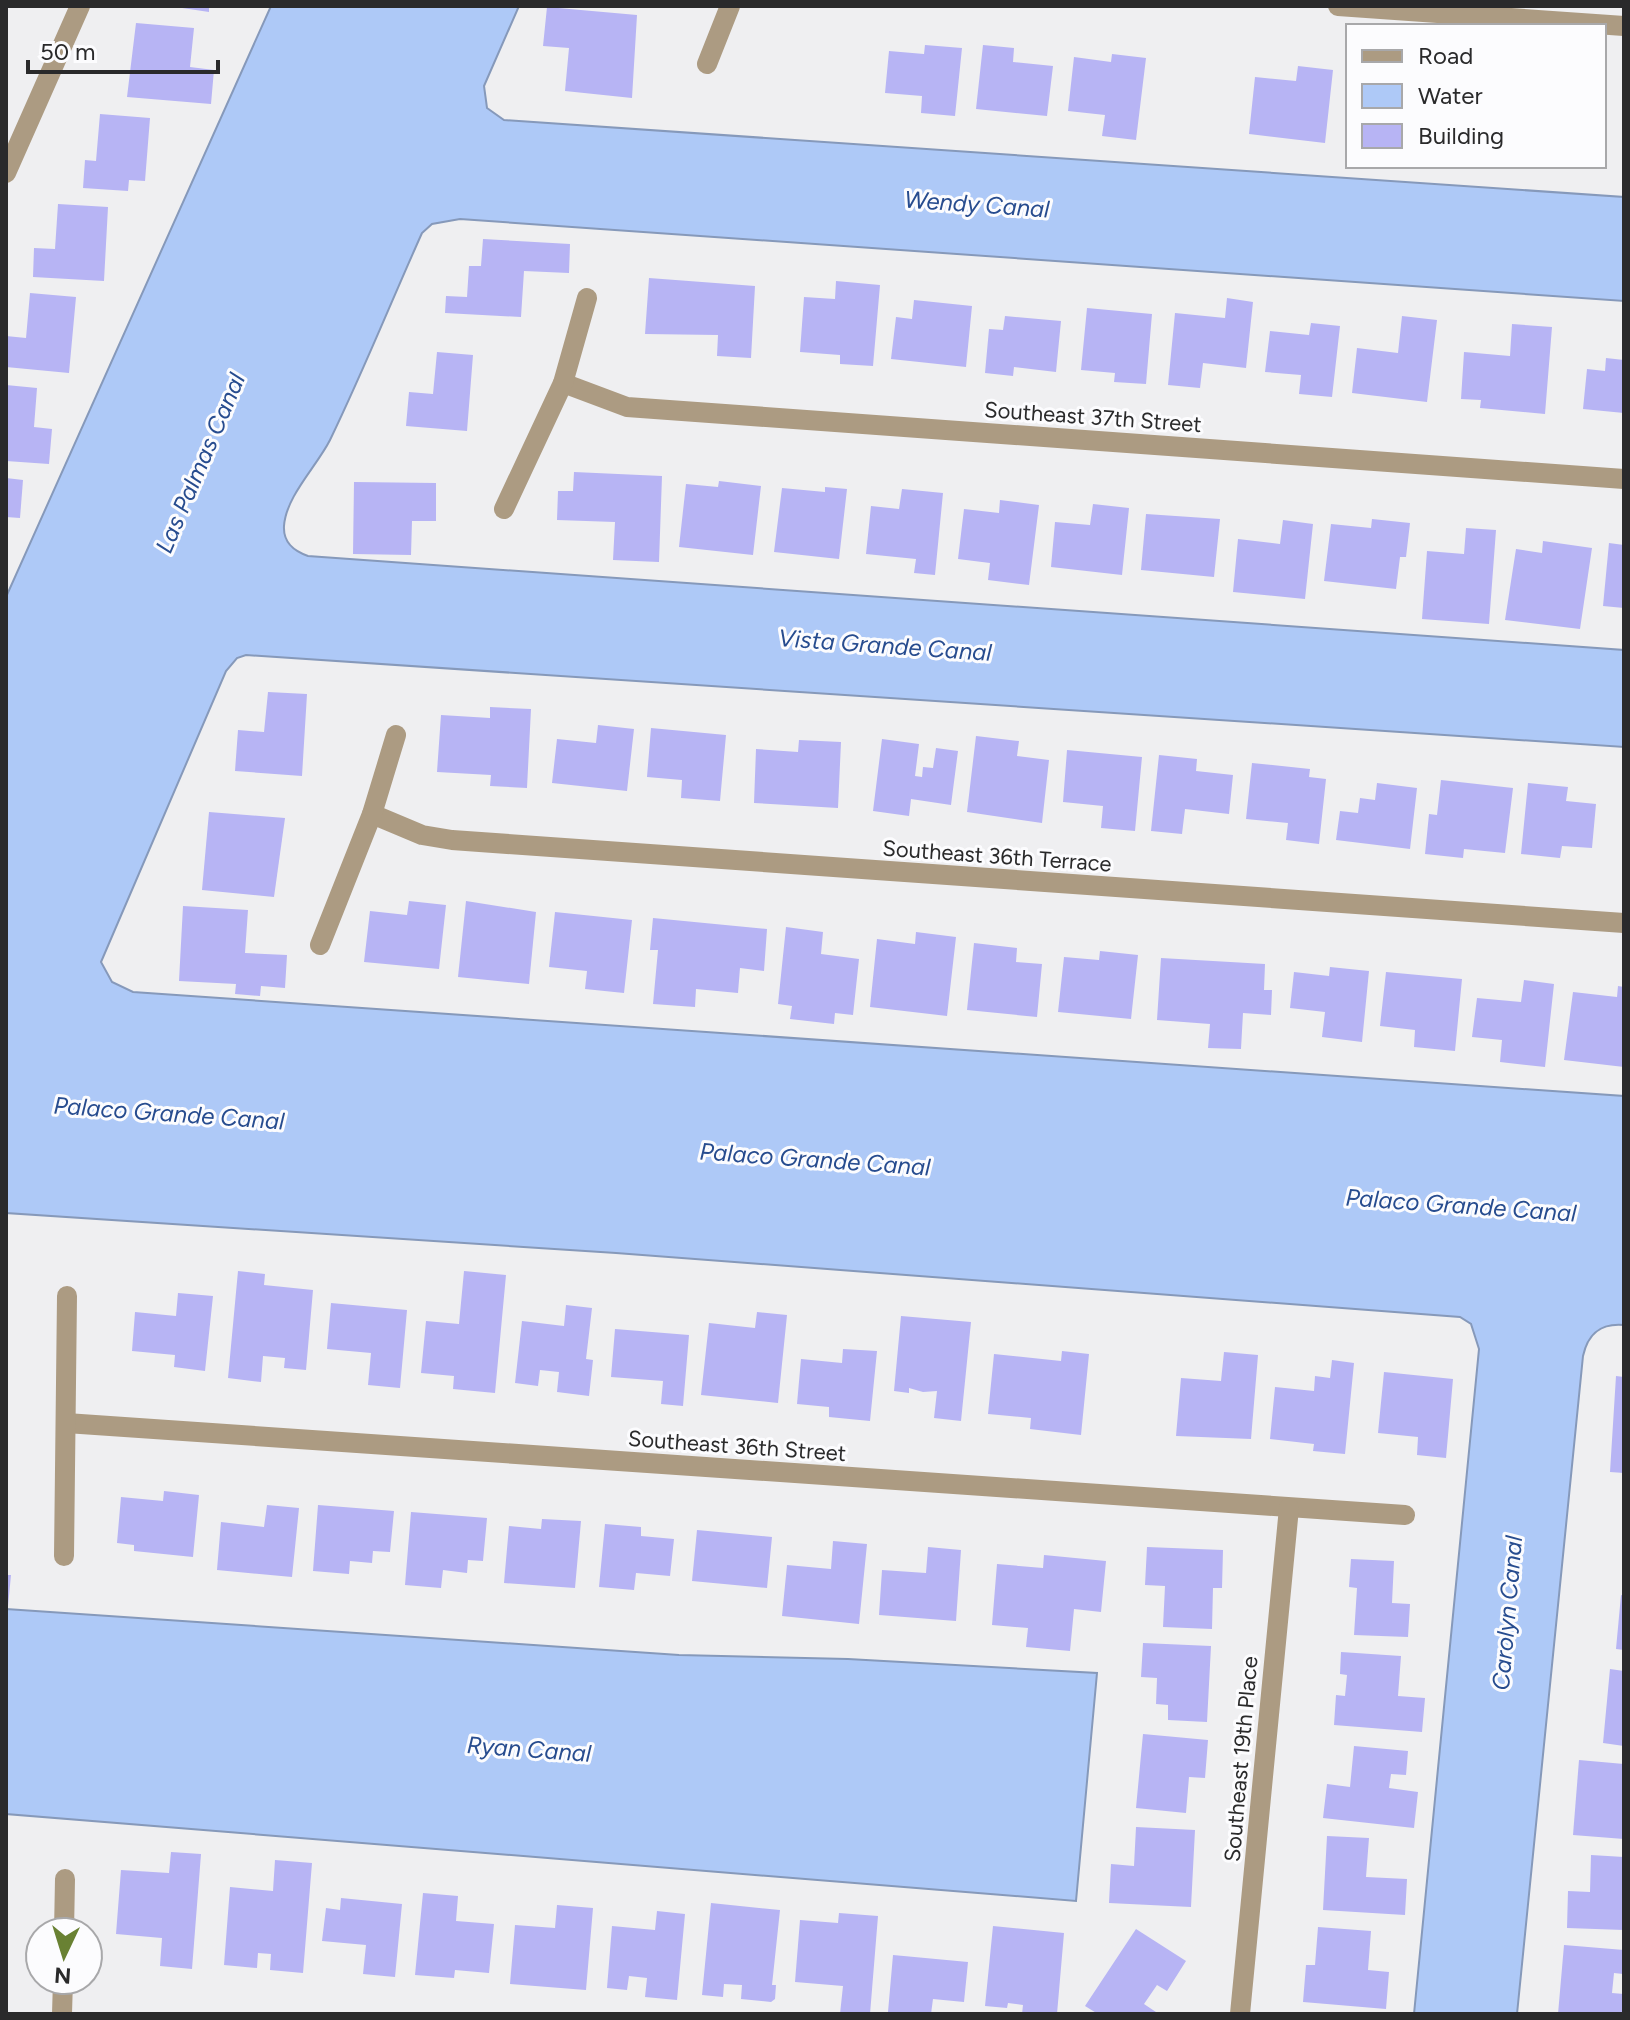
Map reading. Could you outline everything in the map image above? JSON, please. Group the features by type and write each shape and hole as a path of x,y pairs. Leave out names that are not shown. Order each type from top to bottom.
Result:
{"street":[{"path":"6,173 80,6"},
{"path":"707,64 730,6"},
{"path":"1338,6 1595,24"},
{"path":"504,509 563,383 587,298"},
{"name":"Southeast 37th Street","path":"563,383 627,407 1624,479"},
{"path":"320,945 372,814 396,735"},
{"name":"Southeast 36th Terrace","path":"372,814 422,835 467,842 1624,923"},
{"path":"64,1556 67,1296"},
{"name":"Southeast 36th Street","path":"66,1423 1405,1515"},
{"name":"Southeast 19th Place","path":"1240,2014 1289,1508"},
{"path":"64,1916 65,1879"}],"water":[{"path":"271,6 519,6 484,86 487,108 504,120 1624,197 1624,301 460,219 432,224 422,233 330,440 290,504 284,526 285,537 290,546 303,554 1624,650 1624,747 246,655 237,658 226,671 101,962 112,982 133,992 1624,1096 1624,1325 1597,1331 1588,1341 1583,1356 1517,2014 1414,2014 1479,1349 1471,1324 1460,1317 616,1253 6,1213 6,597"},
{"name":"Ryan Canal","path":"6,1609 679,1655 848,1659 1097,1673 1076,1901 6,1814"}],"building":[{"path":"169,6 209,6 209,12"},
{"path":"547,7 637,15 632,98 565,91 569,48 543,46"},
{"path":"136,23 194,28 190,67 214,70 211,104 127,97"},
{"path":"925,45 962,48 955,116 921,113 922,96 885,93 889,51 924,54"},
{"path":"983,45 1014,48 1013,62 1053,66 1047,116 976,109"},
{"path":"1112,54 1146,58 1136,140 1102,136 1105,115 1068,111 1074,57 1111,62"},
{"path":"1298,66 1333,70 1325,143 1249,134 1255,77 1296,81"},
{"path":"100,114 150,118 145,181 129,180 128,191 83,188 85,160 96,161"},
{"path":"58,204 108,207 104,281 33,277 34,248 55,249"},
{"path":"483,239 570,244 569,273 524,271 521,317 445,313 446,296 467,297 469,266 481,266"},
{"path":"649,278 755,286 751,358 717,356 718,335 645,334"},
{"path":"836,281 880,285 873,366 840,364 840,355 800,352 804,297 835,299"},
{"path":"30,293 76,297 69,373 6,367 6,336 26,338"},
{"path":"1227,298 1253,302 1246,368 1203,363 1200,388 1168,385 1175,313 1225,318"},
{"path":"914,300 972,306 966,367 891,359 896,317 912,319"},
{"path":"1087,308 1152,314 1146,384 1114,382 1115,373 1081,370"},
{"path":"1005,316 1061,321 1056,372 1014,367 1013,376 985,373 989,329 1003,330"},
{"path":"1402,316 1437,320 1427,402 1352,393 1357,348 1398,353"},
{"path":"1311,323 1340,326 1332,397 1299,394 1301,375 1265,372 1270,331 1309,335"},
{"path":"1512,324 1552,327 1545,414 1480,408 1481,400 1461,399 1464,352 1510,356"},
{"path":"437,352 473,355 467,431 406,426 409,392 433,394"},
{"path":"1606,358 1624,360 1624,413 1583,409 1587,369 1605,371"},
{"path":"6,385 37,388 34,427 52,429 49,464 6,461"},
{"path":"574,472 662,476 659,562 613,560 615,522 557,520 558,491 573,491"},
{"path":"6,478 23,480 20,518 6,517"},
{"path":"719,481 761,486 753,555 679,547 686,484 718,487"},
{"path":"354,482 436,483 436,521 412,521 411,555 353,554"},
{"path":"825,487 847,489 839,559 774,552 782,488 825,492"},
{"path":"902,489 943,493 935,575 914,573 916,559 866,554 871,506 899,509"},
{"path":"1000,500 1039,505 1029,585 988,580 990,563 958,559 964,509 999,513"},
{"path":"1093,504 1129,508 1122,575 1051,567 1055,522 1090,525"},
{"path":"1146,514 1220,519 1214,577 1141,570"},
{"path":"1372,519 1410,523 1406,557 1400,557 1396,589 1324,581 1331,524 1371,528"},
{"path":"1283,520 1313,524 1305,599 1233,592 1238,539 1280,544"},
{"path":"1466,528 1496,530 1489,624 1422,619 1427,551 1464,554"},
{"path":"1543,541 1592,548 1580,629 1505,620 1516,549 1542,553"},
{"path":"1609,543 1624,545 1624,608 1603,606"},
{"path":"268,692 307,694 302,776 235,771 238,730 264,732"},
{"path":"490,707 531,709 527,788 490,786 491,775 437,772 441,715 490,718"},
{"path":"598,725 634,729 627,791 552,783 557,739 596,743"},
{"path":"651,728 726,735 720,801 681,798 682,780 647,777"},
{"path":"976,736 1019,741 1017,756 1049,760 1042,823 967,812"},
{"path":"882,739 919,744 915,776 922,777 923,767 933,768 936,748 958,751 951,805 911,799 909,816 873,811"},
{"path":"799,740 841,742 838,808 754,803 756,749 798,752"},
{"path":"1067,750 1142,757 1135,831 1101,828 1103,806 1063,802"},
{"path":"1159,755 1197,759 1196,771 1233,775 1229,814 1185,809 1182,834 1151,831"},
{"path":"1252,763 1310,769 1309,777 1326,779 1319,844 1286,840 1288,823 1246,819"},
{"path":"1441,780 1513,788 1505,853 1464,849 1463,858 1425,854 1429,814 1437,815"},
{"path":"1377,783 1417,788 1410,849 1336,840 1340,811 1358,813 1360,798 1375,800"},
{"path":"1528,783 1568,787 1566,801 1596,804 1592,848 1562,846 1560,858 1521,854"},
{"path":"209,812 285,818 274,897 202,890"},
{"path":"409,901 446,905 439,969 364,962 370,911 407,915"},
{"path":"466,901 536,912 529,984 458,977"},
{"path":"183,906 248,910 245,953 287,955 285,988 261,986 260,996 235,994 236,984 179,981"},
{"path":"555,912 632,920 624,993 585,989 587,971 549,967"},
{"path":"653,918 767,929 764,971 740,968 738,993 696,989 695,1007 653,1004 658,950 650,950"},
{"path":"786,927 823,932 821,954 859,959 853,1015 835,1013 834,1024 790,1019 792,1006 778,1004"},
{"path":"916,932 956,937 947,1016 870,1007 877,939 915,944"},
{"path":"974,943 1017,948 1016,962 1042,964 1037,1017 967,1010"},
{"path":"1100,951 1138,955 1131,1019 1058,1012 1064,957 1099,960"},
{"path":"1161,958 1265,964 1264,990 1272,990 1271,1015 1243,1013 1241,1049 1208,1048 1210,1024 1157,1020"},
{"path":"1330,967 1369,971 1362,1042 1322,1037 1325,1012 1290,1008 1294,972 1329,976"},
{"path":"1386,972 1462,979 1455,1051 1414,1047 1415,1030 1380,1026"},
{"path":"1524,980 1554,984 1545,1067 1500,1062 1502,1040 1472,1037 1477,998 1521,1002"},
{"path":"1618,986 1624,987 1624,1067 1564,1060 1573,992 1617,997"},
{"path":"238,1271 265,1274 264,1285 313,1290 306,1370 284,1368 285,1358 263,1356 261,1382 228,1378"},
{"path":"464,1271 506,1275 495,1393 453,1389 454,1376 421,1373 426,1321 459,1324"},
{"path":"178,1293 213,1296 205,1371 174,1367 175,1355 132,1351 135,1312 176,1316"},
{"path":"331,1303 407,1310 400,1388 368,1385 371,1353 327,1349"},
{"path":"566,1305 592,1308 586,1359 593,1360 589,1396 557,1392 559,1372 540,1370 538,1386 515,1383 522,1321 564,1326"},
{"path":"757,1312 787,1315 778,1403 701,1395 709,1323 755,1328"},
{"path":"901,1316 971,1322 961,1421 934,1418 937,1391 923,1392 909,1388 909,1393 894,1391"},
{"path":"615,1329 689,1335 683,1406 661,1404 663,1381 611,1377"},
{"path":"843,1349 877,1351 870,1421 829,1417 829,1407 797,1404 801,1359 842,1363"},
{"path":"1062,1351 1089,1354 1081,1435 1030,1429 1031,1418 988,1414 994,1354 1061,1361"},
{"path":"1224,1352 1258,1355 1251,1439 1176,1436 1181,1378 1221,1381"},
{"path":"1332,1360 1354,1363 1345,1454 1313,1451 1314,1444 1270,1439 1275,1387 1314,1391 1315,1376 1330,1378"},
{"path":"1384,1372 1453,1379 1446,1458 1417,1455 1418,1437 1378,1433"},
{"path":"1616,1376 1624,1377 1624,1473 1610,1472"},
{"path":"164,1491 199,1495 193,1557 134,1551 134,1545 117,1543 121,1497 163,1501"},
{"path":"267,1505 299,1508 292,1577 217,1570 221,1522 264,1527"},
{"path":"318,1505 394,1511 390,1552 373,1551 372,1563 350,1561 349,1574 313,1571"},
{"path":"411,1512 487,1518 483,1561 468,1560 467,1573 443,1570 441,1588 405,1585"},
{"path":"542,1519 581,1521 575,1588 504,1583 509,1526 541,1529"},
{"path":"605,1524 641,1527 641,1536 674,1539 670,1576 636,1573 634,1590 599,1587"},
{"path":"697,1530 772,1537 767,1588 692,1581"},
{"path":"833,1541 867,1544 859,1624 782,1616 787,1565 831,1569"},
{"path":"928,1547 961,1550 956,1621 879,1615 882,1570 926,1573"},
{"path":"1147,1547 1223,1550 1222,1588 1213,1588 1212,1629 1163,1627 1165,1586 1145,1585"},
{"path":"1044,1555 1106,1561 1101,1612 1074,1609 1070,1651 1026,1647 1028,1628 992,1625 997,1564 1043,1568"},
{"path":"1351,1559 1394,1561 1392,1603 1410,1604 1408,1637 1354,1635 1357,1588 1349,1587"},
{"path":"6,1575 11,1575 8,1606 6,1606"},
{"path":"1621,1595 1624,1596 1624,1650 1616,1649"},
{"path":"1143,1643 1211,1646 1207,1722 1168,1720 1168,1705 1156,1704 1157,1678 1141,1677"},
{"path":"1341,1652 1401,1656 1398,1696 1425,1698 1422,1732 1334,1725 1336,1695 1345,1696 1347,1675 1340,1674"},
{"path":"1610,1669 1624,1671 1624,1746 1603,1743"},
{"path":"1143,1734 1208,1740 1205,1778 1189,1777 1186,1813 1136,1808"},
{"path":"1354,1746 1408,1751 1406,1775 1391,1774 1389,1788 1418,1792 1414,1828 1323,1818 1327,1784 1350,1787"},
{"path":"1579,1760 1624,1764 1624,1839 1573,1835"},
{"path":"1136,1827 1195,1830 1191,1907 1109,1903 1111,1864 1134,1866"},
{"path":"1327,1836 1369,1838 1366,1877 1407,1879 1405,1915 1323,1910"},
{"path":"171,1852 201,1854 192,1969 160,1966 162,1938 116,1934 121,1870 169,1873"},
{"path":"1591,1855 1624,1857 1624,1930 1567,1928 1568,1891 1590,1892"},
{"path":"275,1860 312,1863 303,1973 270,1970 271,1954 258,1953 257,1968 224,1965 230,1887 273,1891"},
{"path":"423,1893 458,1896 456,1921 494,1924 489,1973 455,1970 454,1978 415,1975"},
{"path":"341,1898 402,1904 395,1977 363,1974 366,1945 322,1941 326,1908 340,1910"},
{"path":"711,1903 780,1910 772,1985 776,1985 775,1999 771,2002 741,1999 742,1985 724,1984 723,1997 702,1995"},
{"path":"557,1905 593,1908 586,1990 510,1984 515,1925 555,1928"},
{"path":"657,1911 685,1914 677,2000 645,1997 647,1978 629,1976 627,1990 607,1988 612,1926 655,1930"},
{"path":"839,1913 878,1916 870,2014 840,2014 843,1986 795,1982 800,1920 838,1923"},
{"path":"993,1926 1064,1933 1057,2014 1022,2014 1023,2005 1008,2003 1007,2008 985,2006"},
{"path":"1318,1927 1371,1931 1368,1970 1389,1972 1386,2009 1303,2002 1306,1965 1315,1965"},
{"path":"1136,1929 1186,1961 1167,1991 1157,1985 1144,2004 1159,2014 1098,2014 1085,2006"},
{"path":"1564,1945 1624,1950 1623,1974 1614,1973 1612,1993 1624,1994 1624,2014 1558,2014"},
{"path":"893,1955 968,1962 964,2002 933,1999 931,2014 888,2012"}],"water label":[{"name":"Wendy Canal","path":"977,204"},
{"name":"Las Palmas Canal","path":"200,463"},
{"name":"Vista Grande Canal","path":"885,645"},
{"name":"Palaco Grande Canal","path":"169,1113"},
{"name":"Palaco Grande Canal","path":"815,1159"},
{"name":"Palaco Grande Canal","path":"1461,1205"},
{"name":"Carolyn Canal","path":"1507,1613"}]}
